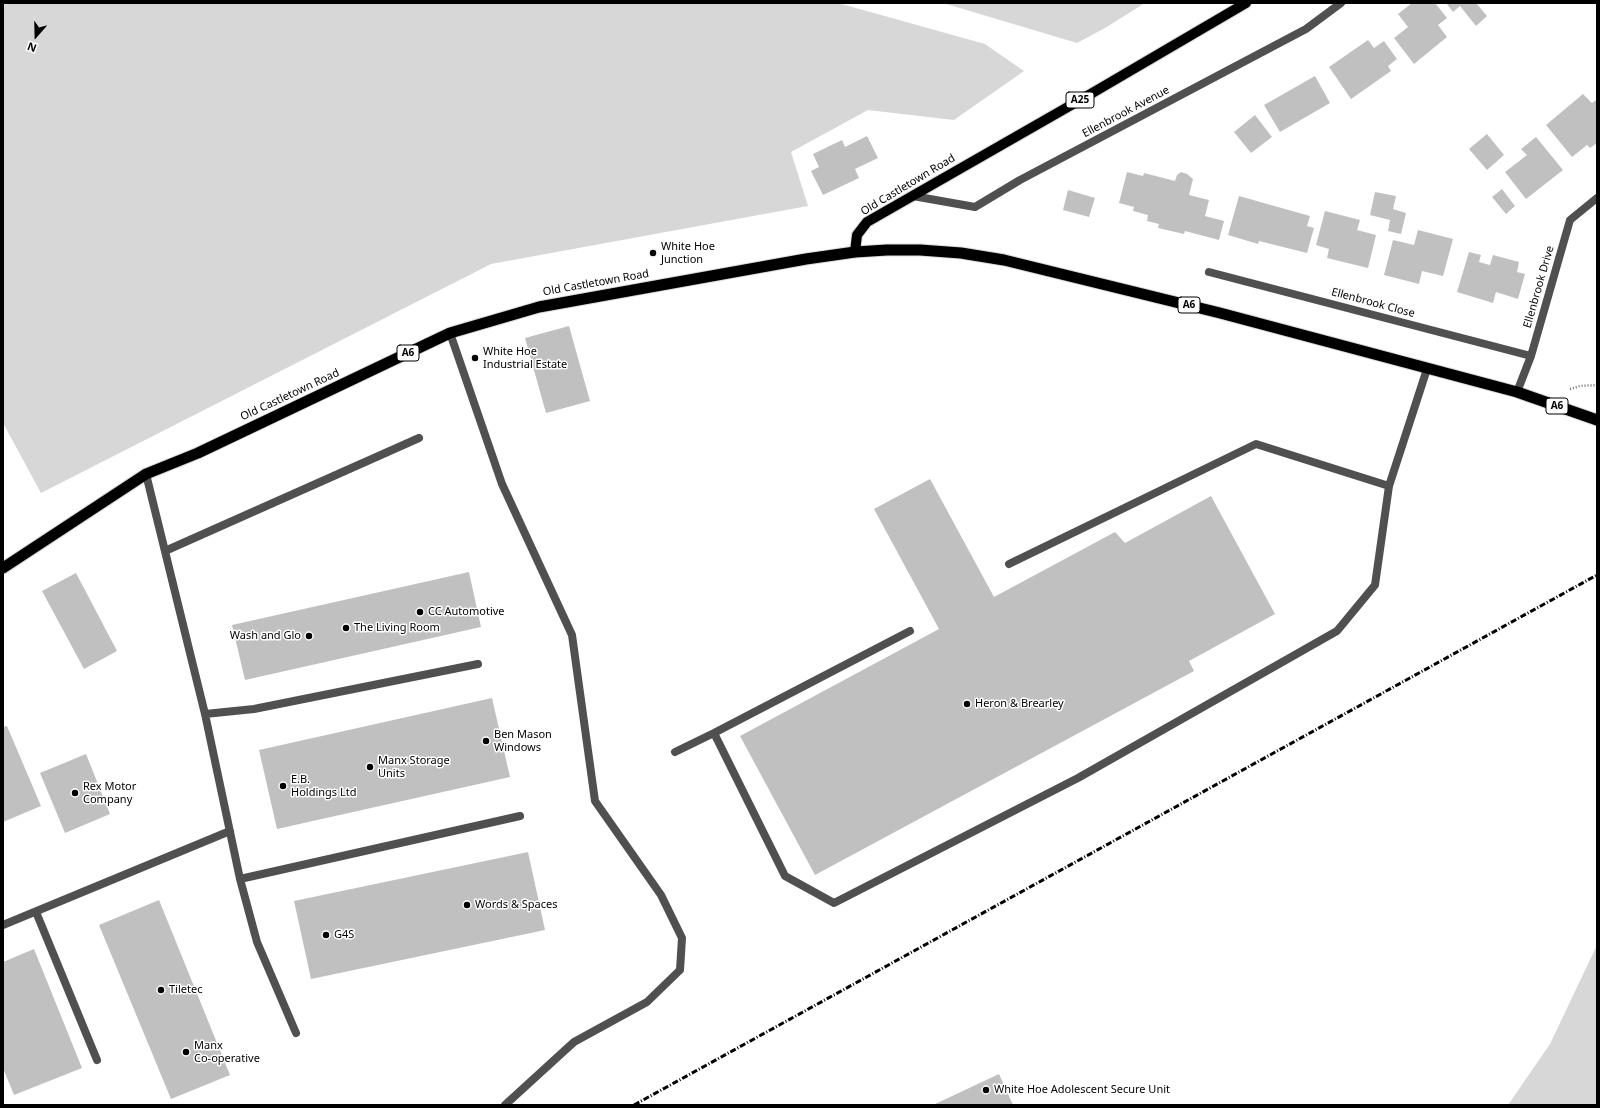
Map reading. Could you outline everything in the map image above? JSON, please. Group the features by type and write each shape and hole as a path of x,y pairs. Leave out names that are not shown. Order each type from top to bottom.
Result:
{"highway":[{"name":"A6","path":"855,252 920,250 961,253 1004,260 1220,313 1518,392 1597,420"},
{"name":"Old Castletown Road","path":"3,568 146,474 198,453 450,333 539,307 806,259 855,252"}],"main road":[{"name":"Old Castletown Road","path":"855,252 857,235 868,222 1246,3"}],"street":[{"name":"Ellenbrook Avenue","path":"913,196 975,207 1020,180 1306,29 1341,3"},
{"name":"Ellenbrook Drive","path":"1518,392 1531,356 1570,220 1597,198"},
{"name":"Ellenbrook Close","path":"1209,272 1531,356"},
{"path":"450,333 502,484 572,635 595,801 661,895 682,938 680,970 647,1002 574,1042 505,1105"},
{"path":"714,733 785,876 834,903 1078,778 1337,631 1375,585 1389,486 1427,369"},
{"path":"165,552 418,438"},
{"path":"1008,564 1256,444 1389,486"},
{"path":"146,474 205,714 240,879 257,942 296,1032"},
{"path":"675,752 910,631"},
{"path":"205,714 254,708 478,664"},
{"path":"240,879 520,816"},
{"path":"3,925 230,832"},
{"path":"36,912 97,1060"}],"path":[{"path":"1565,387 1571,389 1580,386 1597,385"}],"shaded area":[{"path":"3,3 838,3 985,44 1024,71 954,120 868,110 791,152 808,206 491,264 41,493 3,423"},
{"path":"943,3 1145,3 1105,28 1077,43"},
{"path":"1597,945 1597,1105 1508,1105 1550,1044"}],"building":[{"path":"1412,3 1435,3 1447,18 1438,25 1447,37 1414,64 1394,38 1408,27 1398,14"},
{"path":"1446,3 1476,3 1487,16 1476,26 1460,6 1453,12"},
{"path":"1368,40 1374,48 1384,41 1397,59 1388,66 1391,71 1351,99 1329,67"},
{"path":"1315,76 1330,103 1280,132 1264,105"},
{"path":"1583,94 1592,103 1596,100 1597,101 1597,143 1590,148 1587,145 1572,157 1546,125"},
{"path":"1255,115 1272,137 1251,153 1234,132"},
{"path":"1487,134 1504,155 1487,170 1469,149"},
{"path":"867,136 878,158 855,169 859,178 823,195 811,171 819,167 813,154 842,140 845,147"},
{"path":"1536,137 1563,170 1526,199 1505,172 1527,155 1521,149"},
{"path":"1127,172 1143,176 1144,173 1175,181 1177,175 1181,172 1187,174 1193,179 1189,195 1209,200 1205,216 1224,221 1219,240 1185,231 1184,234 1158,228 1159,224 1147,221 1148,215 1133,211 1134,207 1119,203"},
{"path":"1502,189 1515,206 1506,214 1492,197"},
{"path":"1068,190 1095,198 1089,217 1063,210"},
{"path":"1375,192 1396,196 1393,209 1406,213 1401,234 1388,231 1390,220 1370,215"},
{"path":"1239,196 1310,216 1307,226 1314,228 1307,253 1259,241 1258,244 1228,235"},
{"path":"1325,211 1360,220 1357,230 1376,235 1368,268 1327,258 1329,249 1316,245"},
{"path":"1418,230 1453,239 1443,276 1422,271 1419,284 1384,275 1393,240 1414,245"},
{"path":"1469,252 1481,255 1479,262 1490,265 1493,255 1519,262 1517,272 1525,274 1518,299 1496,292 1493,303 1457,292"},
{"path":"569,326 590,401 546,413 525,338"},
{"name":"Heron & Brearley","path":"930,479 994,597 1115,532 1125,543 1211,496 1275,614 1189,661 1194,671 815,875 740,736 939,629 874,509"},
{"path":"469,572 481,627 245,680 232,625"},
{"path":"76,573 117,651 84,669 42,591"},
{"path":"492,698 510,777 277,829 259,750"},
{"path":"7,726 41,806 3,822 3,727"},
{"name":"Rex Motor Company","path":"86,754 110,814 65,833 40,773"},
{"path":"528,852 545,930 311,979 294,901"},
{"path":"159,900 230,1075 171,1099 99,925"},
{"path":"34,949 82,1068 14,1095 3,1068 3,962"},
{"name":"White Hoe Adolescent Secure Unit","path":"999,1074 1013,1105 933,1105"}],"railway":[{"path":"634,1105 1597,575"}],"place":[{"name":"White Hoe Junction","path":"653,253"},
{"name":"White Hoe Industrial Estate","path":"475,358"},
{"name":"CC Automotive","path":"420,612"},
{"name":"The Living Room","path":"346,628"},
{"name":"Wash and Glo","path":"309,636"},
{"name":"Heron & Brearley","path":"967,704"},
{"name":"Ben Mason Windows","path":"486,741"},
{"name":"Manx Storage Units","path":"370,767"},
{"name":"E.B. Holdings Ltd","path":"283,786"},
{"name":"Rex Motor Company","path":"75,793"},
{"name":"Words & Spaces","path":"467,905"},
{"name":"G4S","path":"326,935"},
{"name":"Tiletec","path":"161,990"},
{"name":"Manx Co-operative","path":"186,1052"},
{"name":"White Hoe Adolescent Secure Unit","path":"986,1090"}]}
